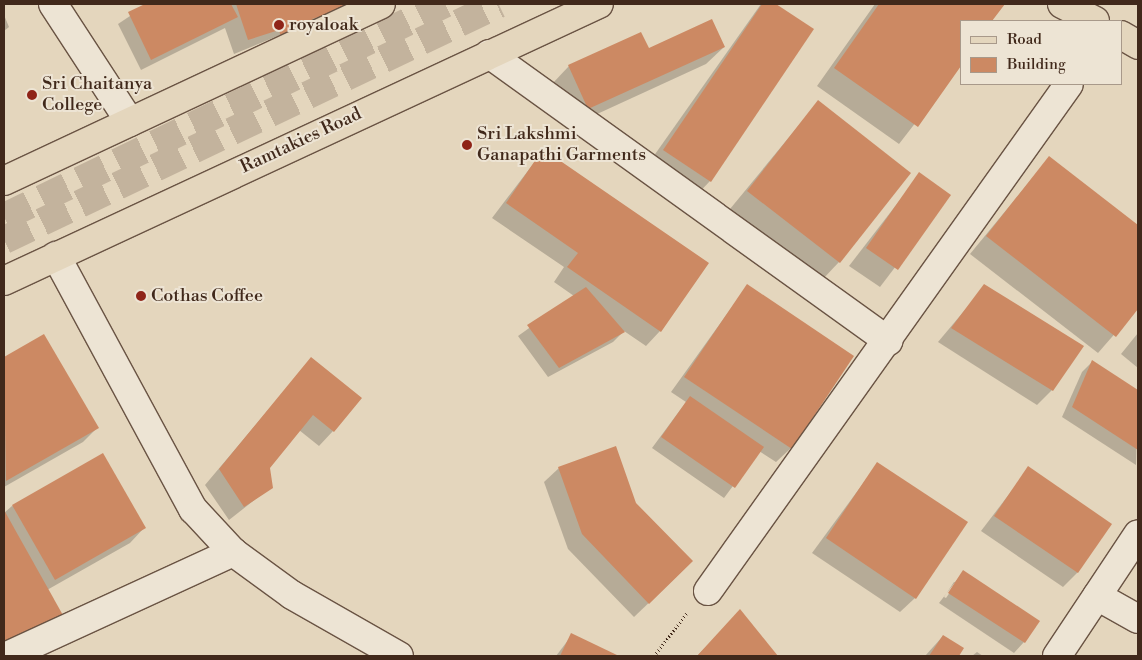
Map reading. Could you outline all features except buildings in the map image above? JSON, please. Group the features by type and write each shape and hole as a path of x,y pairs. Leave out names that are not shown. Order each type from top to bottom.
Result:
{"main road":[{"path":"4,181 381,4"},
{"name":"Ramtakies Road","path":"4,281 599,4"},
{"path":"1062,4 1093,20"},
{"path":"1122,36 1138,45"}],"street":[{"path":"53,4 130,122"},
{"path":"490,54 889,341"},
{"path":"708,590 889,341 1068,85"},
{"path":"56,256 167,468 193,510 233,552 292,595 399,656"},
{"path":"1057,656 1138,534"},
{"path":"7,656 233,552"},
{"path":"1097,596 1138,619"}],"path":[{"path":"654,656 708,590"}],"tunnel":[{"path":"4,217 445,4"},
{"path":"4,240 499,4"}],"place":[{"name":"royaloak","path":"279,25"},
{"name":"Sri Chaitanya College","path":"32,95"},
{"name":"Sri Lakshmi Ganapathi Garments","path":"467,145"},
{"name":"Cothas Coffee","path":"141,296"}]}
